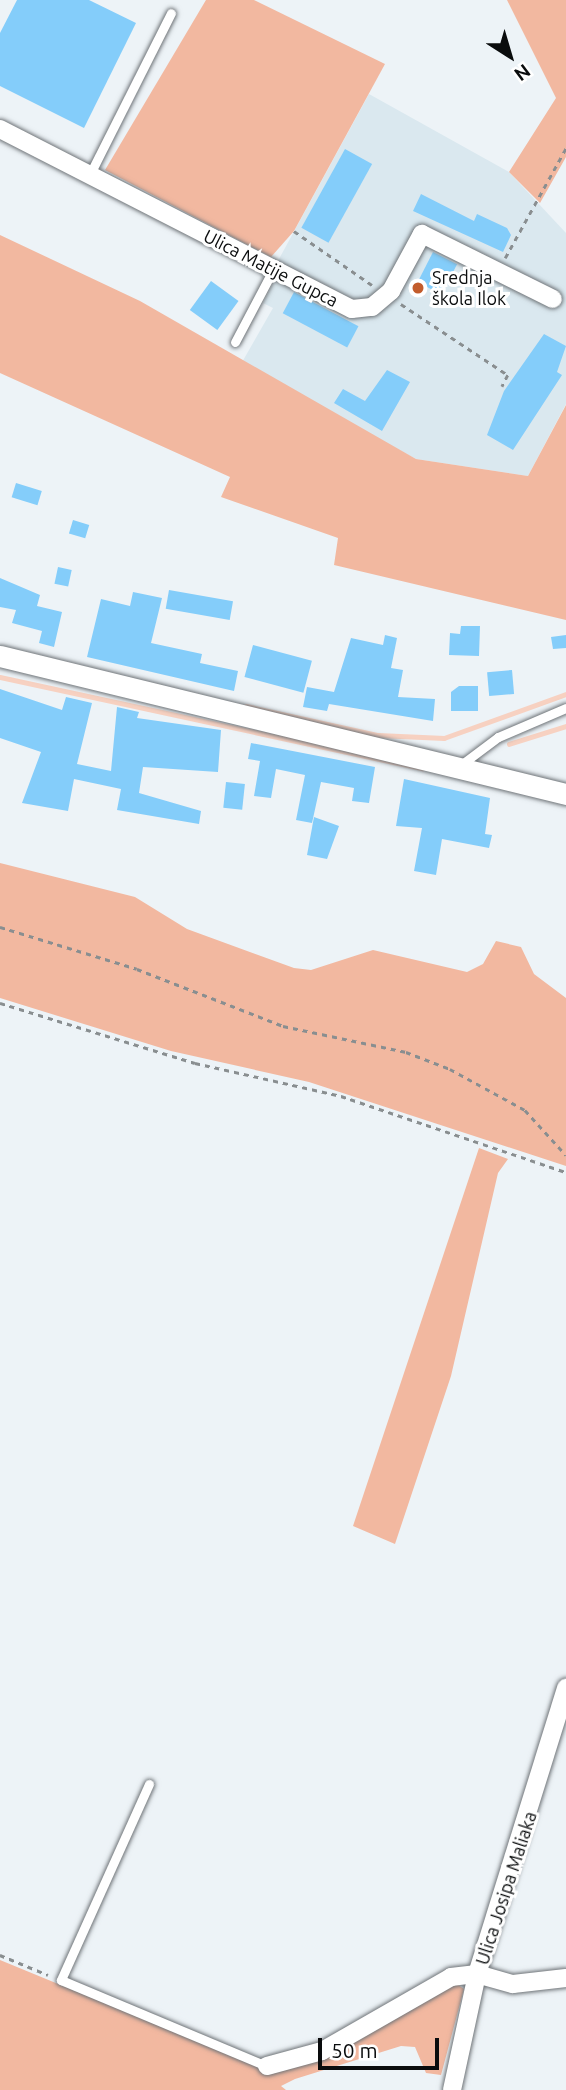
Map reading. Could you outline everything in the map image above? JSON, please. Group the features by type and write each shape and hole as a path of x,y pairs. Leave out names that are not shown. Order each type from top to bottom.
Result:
{"street":[{"name":"Ulica Matije Gupca","path":"0,129 352,309 372,307 386,295"},
{"path":"386,295 422,234 553,299"},
{"path":"0,656 566,794"},
{"name":"Ulica Josipa Maliaka","path":"452,2090 477,1975 566,1688"},
{"path":"267,2066 322,2051 451,1978 477,1975 513,1984 566,1978"}],"lane":[{"path":"90,174 171,13"},
{"path":"235,342 273,270"},
{"path":"457,767 498,737 566,708"},
{"path":"149,1784 61,1980 267,2066"}],"path":[{"path":"498,272 566,148"},
{"path":"294,231 508,375 502,387"},
{"path":"0,927 137,969 283,1026 406,1052 450,1069 525,1110 566,1155"},
{"path":"0,1003 195,1063 341,1096 566,1172"},
{"path":"0,1955 61,1980"}],"shaded area":[{"path":"206,0 254,0 385,64 294,231 271,257 105,170"},
{"path":"507,0 566,0 566,157 540,203 509,172 556,98"},
{"name":"Srednja škola Ilok","path":"369,94 509,172 566,233 566,404 528,476 416,459 241,364 273,308 263,303 278,273 273,270"},
{"path":"0,235 140,301 416,459 528,476 566,405 566,620 334,565 338,538 221,497 230,477 0,373"},
{"path":"0,863 135,897 187,929 294,968 311,970 373,950 467,972 483,964 496,941 521,947 534,974 566,998 566,1166 309,1082 171,1051 0,998"},
{"path":"479,1148 508,1159 498,1173 451,1376 395,1544 353,1526"},
{"path":"0,1960 262,2068 295,2067 454,1982 464,1989 441,2075 426,2073 415,2047 401,2046 295,2079 281,2086 286,2090 0,2090"}],"building":[{"path":"17,0 89,0 136,23 84,128 0,86 0,33"},
{"path":"345,149 372,164 328,243 301,228"},
{"path":"421,194 474,221 477,214 507,228 511,235 503,252 413,211"},
{"path":"433,252 457,264 442,295 418,282"},
{"path":"211,281 239,301 217,330 190,310"},
{"path":"294,292 358,326 347,347 283,313"},
{"path":"544,334 566,346 557,372 562,375 513,450 487,435 504,391"},
{"path":"387,370 410,382 382,431 334,403 343,389 365,401"},
{"path":"16,483 42,491 37,505 12,497"},
{"path":"73,520 89,525 85,538 69,533"},
{"path":"58,567 72,570 68,587 54,584"},
{"path":"0,578 40,595 37,606 62,612 54,647 39,643 42,631 12,623 16,610 0,607"},
{"path":"169,590 233,601 230,620 166,609"},
{"path":"133,592 162,598 151,643 202,654 200,663 238,671 234,691 87,657 101,599 130,606"},
{"path":"461,626 480,626 479,656 449,655 450,633 460,634"},
{"path":"385,635 397,638 391,668 403,670 398,697 435,699 433,721 329,704 327,711 303,707 307,687 334,692 351,638 383,645"},
{"path":"566,635 566,648 553,649 551,637"},
{"path":"253,645 312,661 303,693 244,677"},
{"path":"512,670 514,694 489,696 487,672"},
{"path":"459,686 478,686 478,711 451,711 451,692"},
{"path":"0,689 62,710 66,697 92,703 77,764 111,771 117,707 139,712 137,718 221,730 218,772 143,767 139,793 201,811 199,824 117,810 121,789 74,779 68,811 22,803 41,752 0,738"},
{"path":"251,743 375,767 369,803 352,801 354,788 321,782 312,823 296,820 305,775 276,769 271,798 254,796 260,761 248,759"},
{"path":"404,779 490,798 485,834 492,835 489,848 442,839 436,875 414,871 422,828 396,826"},
{"path":"226,782 245,784 242,810 223,808"},
{"path":"314,817 339,826 327,859 307,855"}],"waterway":[{"path":"0,677 422,768"},
{"path":"246,706 378,735 444,738 566,694"},
{"path":"509,744 566,726"}],"place":[{"name":"Srednja škola Ilok","path":"418,288"}]}
